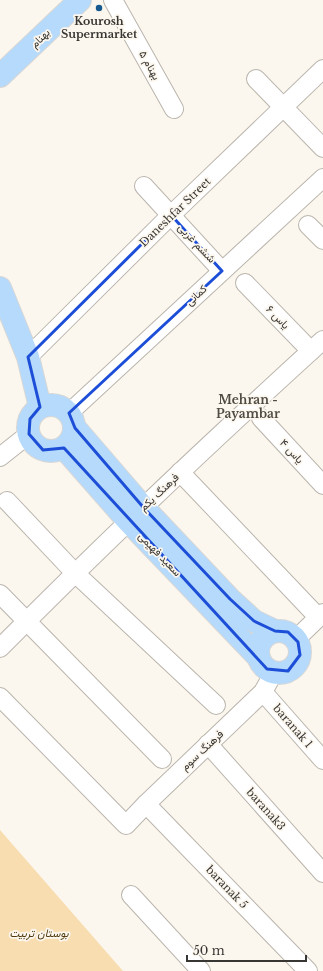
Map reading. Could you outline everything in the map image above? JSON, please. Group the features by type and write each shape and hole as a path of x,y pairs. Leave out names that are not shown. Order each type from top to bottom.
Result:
{"main road":[{"name":"بهنام","path":"0,76 77,1"},
{"path":"0,288 28,357 40,407"},
{"path":"56,405 64,408 72,421 73,436 70,442 64,448 57,451 50,452 36,446 29,434 28,426 30,419 34,412 40,407 56,405"},
{"name":"سعید فهیمی","path":"72,421 136,514 266,665"},
{"name":"سعید فهیمی","path":"64,448 254,621 275,631"},
{"path":"282,630 288,632 296,639 300,649 300,655 298,662 288,671 266,665 258,651 259,644 268,633 282,630"}],"street":[{"name":"بهنام ۵","path":"113,0 174,109"},
{"name":"Daneshfar Street","path":"28,357 171,215 323,69"},
{"path":"256,80 323,148"},
{"name":"کمانی","path":"72,421 222,271 323,178"},
{"name":"ششم غربی","path":"144,186 222,271"},
{"path":"308,225 323,240"},
{"name":"یاس ۶","path":"245,283 317,346"},
{"name":"فرهنگ یکم","path":"0,648 180,472 317,346"},
{"name":"یاس ۴","path":"261,418 323,484"},
{"path":"0,457 29,434"},
{"path":"180,472 321,615 296,639"},
{"path":"7,502 75,573 216,705"},
{"path":"0,594 162,759"},
{"name":"فرهنگ سوم","path":"0,697 126,825 263,692 266,665"},
{"name":"baranak 1","path":"263,692 323,760"},
{"name":"baranak3","path":"208,744 323,873"},
{"name":"baranak 5","path":"146,804 308,971"},
{"path":"131,895 201,971"}],"highlighted area":[{"path":"171,215 222,271 69,413 75,428 143,507 230,599 254,621 275,631 288,632 298,642 300,655 288,671 267,669 64,448 43,450 29,434 30,419 40,407 28,357"}],"green space":[{"name":"بوستان تربیت","path":"0,830 123,971 0,971"}],"place":[{"name":"Kourosh Supermarket","path":"99,8"}],"district":[{"name":"Mehran - Payambar","path":"248,407"}]}
